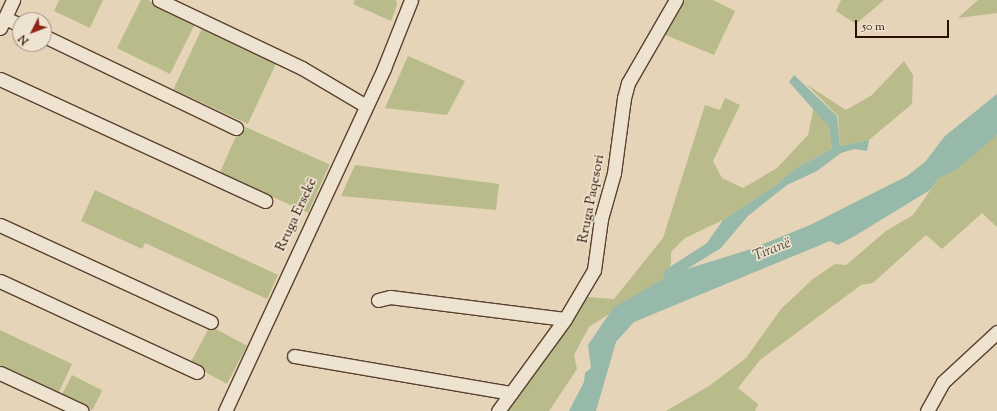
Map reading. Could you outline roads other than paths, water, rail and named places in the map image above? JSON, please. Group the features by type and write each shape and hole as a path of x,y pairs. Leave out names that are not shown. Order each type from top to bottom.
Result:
{"street":[{"path":"12,24 2,23 13,0"},
{"path":"159,0 302,68 366,106"},
{"path":"398,32 403,0"},
{"path":"398,32 411,0"},
{"name":"Rruga Paqesori","path":"498,411 566,319 587,285 597,259 601,219 614,172 628,82 676,0"},
{"name":"Rruga Ersekë","path":"225,411 366,106 398,32"},
{"path":"52,40 236,128"},
{"path":"0,79 265,201"},
{"path":"0,225 211,322"},
{"path":"0,281 197,372"},
{"path":"378,300 390,297 566,319"},
{"path":"927,411 943,382 997,332"},
{"path":"294,356 511,393"},
{"path":"0,373 82,411"}],"water":[{"name":"Tiranë","path":"794,75 837,116 840,146 869,140 867,151 855,149 841,153 817,171 787,185 748,216 721,248 687,269 751,249 810,225 907,176 925,162 945,136 997,94 997,135 957,169 939,178 930,190 838,245 830,241 634,322 616,342 596,411 569,411 584,382 585,373 591,368 588,345 613,308 663,279 665,270 707,243 723,220 775,186 796,168 832,149 829,127 789,82"}]}
